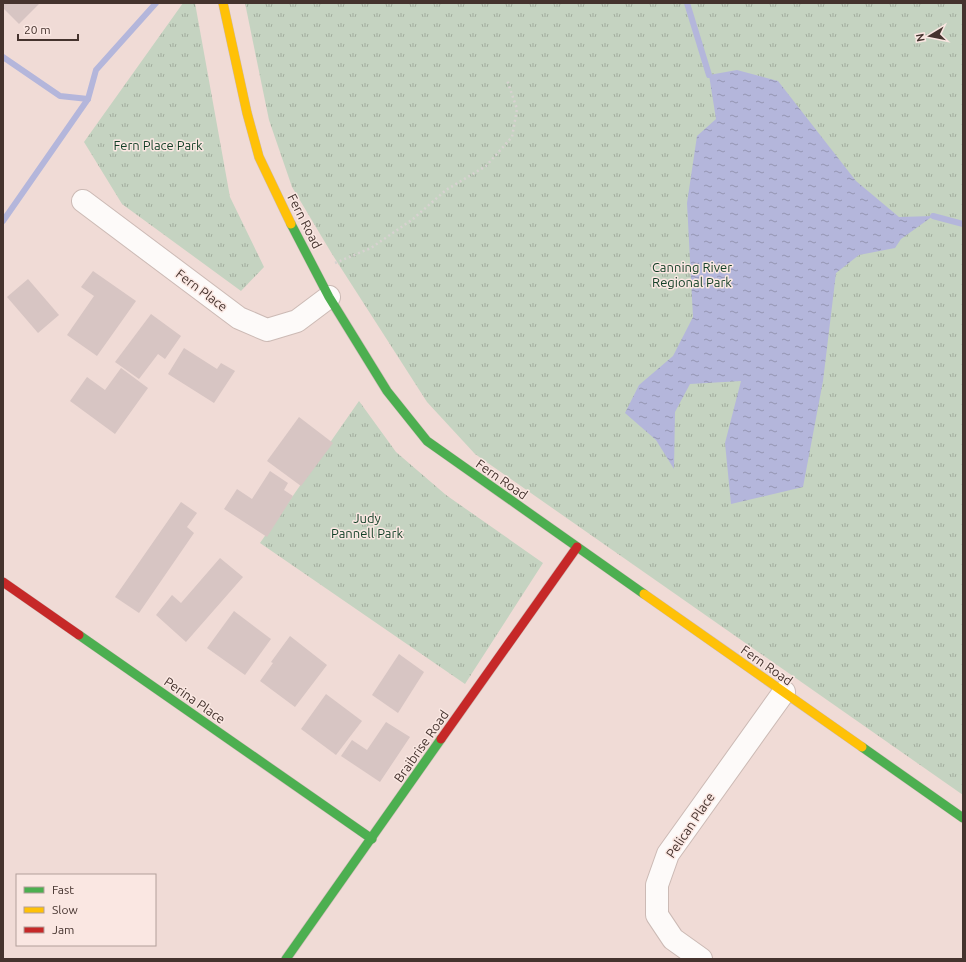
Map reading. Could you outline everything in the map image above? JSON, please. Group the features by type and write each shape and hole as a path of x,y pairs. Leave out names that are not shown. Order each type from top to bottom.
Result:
{"street":[{"name":"Fern Road","path":"223,3 246,113 260,157 329,297 387,391 427,441 963,818"},
{"name":"Fern Place","path":"83,201 239,318 267,330 298,321 329,297"},
{"name":"Braibrise Road","path":"286,959 577,547"},
{"name":"Perina Place","path":"3,582 372,839"},
{"name":"Pelican Place","path":"690,956 673,938 657,914 656,885 668,854 784,692"}],"path":[{"path":"315,270 371,248 413,219 446,190 486,166 512,137 517,109 507,80"}],"green space":[{"name":"Fern Place Park","path":"183,3 195,3 230,197 264,267 241,291 122,204 84,142"},
{"name":"Canning River Regional Park","path":"245,3 963,3 963,795 475,454 427,402 332,254 292,187 269,120"},
{"name":"Judy Pannell Park","path":"359,401 396,452 446,495 543,563 465,684 260,543"}],"water":[{"path":"737,70 778,81 856,181 899,217 933,216 901,239 895,248 859,255 836,273 823,381 803,487 731,504 725,443 741,381 690,384 675,412 674,469 656,440 625,413 639,385 673,356 693,317 687,203 697,136 716,119 709,75"}],"building":[{"path":"3,3 40,3 19,24 3,8"},
{"path":"93,271 136,301 97,356 67,335 94,296 81,287"},
{"path":"28,279 59,315 38,333 7,297"},
{"path":"151,314 181,336 165,359 158,354 139,379 115,362"},
{"path":"184,348 217,369 221,363 235,371 214,403 168,374"},
{"path":"121,368 148,388 115,434 70,401 87,377 105,390"},
{"path":"299,417 333,443 301,486 267,461"},
{"path":"270,471 288,483 284,490 293,496 267,537 224,509 237,489 252,499"},
{"path":"181,502 197,513 187,527 194,533 139,613 115,597"},
{"path":"220,558 243,577 186,642 156,615 172,595 181,603"},
{"path":"234,611 271,639 245,675 207,648"},
{"path":"290,636 327,665 295,707 260,681 273,663 271,662"},
{"path":"399,654 424,672 398,713 372,695"},
{"path":"326,694 362,721 336,755 301,729"},
{"path":"386,722 410,737 380,782 341,756 352,740 367,750"}],"waterway":[{"path":"3,221 88,99 96,70 156,3"},
{"path":"687,3 709,75"},
{"path":"3,57 60,96 88,99"},
{"path":"933,216 963,224"}],"traffic: fast":[{"path":"291,224 329,297 387,391 427,441 644,594"},
{"path":"79,635 372,839"},
{"path":"286,959 441,739"},
{"path":"862,747 963,818"}],"traffic: slow":[{"path":"223,3 247,113 259,157 291,224"},
{"path":"644,594 862,747"}],"traffic: jam":[{"path":"441,739 577,547"},
{"path":"3,582 79,635"}]}
